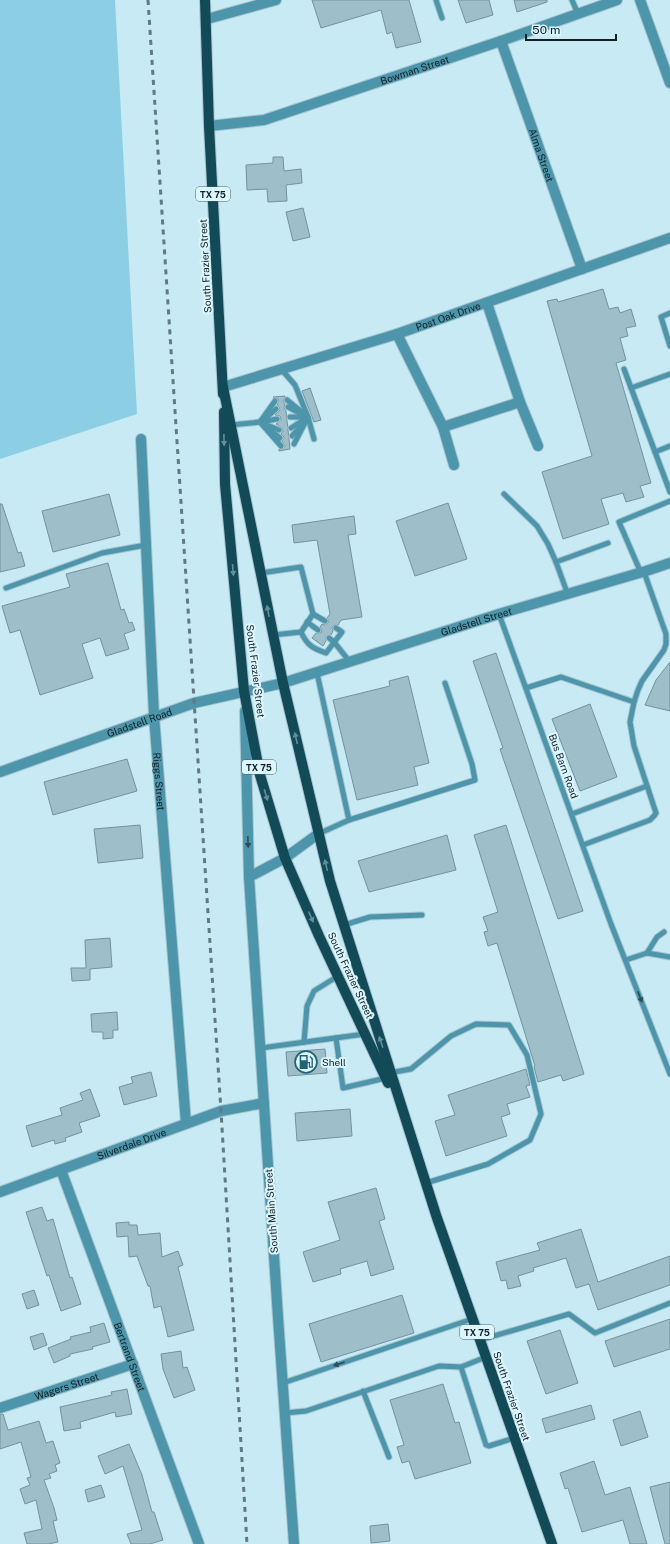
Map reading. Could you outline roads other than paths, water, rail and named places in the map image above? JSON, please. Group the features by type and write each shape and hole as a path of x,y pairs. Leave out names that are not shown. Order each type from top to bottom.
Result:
{"main road":[{"name":"South Frazier Street","path":"205,0 209,126 223,387 225,484 244,691 260,775 285,858 338,976 387,1074"},
{"name":"South Frazier Street","path":"223,387 283,683 330,881 387,1074 405,1119 472,1319 552,1544"}],"street":[{"path":"206,19 276,0"},
{"name":"Bowman Street","path":"209,126 264,120 501,41 617,0"},
{"path":"640,0 670,83"},
{"name":"Alma Street","path":"501,41 582,269"},
{"name":"Post Oak Drive","path":"223,387 397,334 670,238"},
{"path":"487,303 520,402 538,446"},
{"path":"397,334 443,427 454,465"},
{"path":"443,427 520,402"},
{"name":"Riggs Street","path":"141,439 154,716 186,1123"},
{"name":"Gladstell Street","path":"283,683 499,614 643,572 670,562"},
{"name":"Gladstell Road","path":"0,772 194,702 283,683"},
{"name":"South Main Street","path":"244,691 249,877 294,1544"},
{"path":"249,877 285,858 318,834"},
{"name":"Silverdale Drive","path":"0,1192 221,1111 264,1103"},
{"name":"Bertrand Street","path":"61,1170 200,1544"},
{"name":"Wagers Street","path":"0,1408 133,1364"}],"lane":[{"path":"436,0 442,18"},
{"path":"572,0 578,14"},
{"path":"670,313 661,317 670,346"},
{"path":"624,369 670,492"},
{"path":"281,370 295,385 308,417 314,439"},
{"path":"631,388 670,374"},
{"path":"287,400 308,417"},
{"path":"260,422 275,401"},
{"path":"288,407 308,417"},
{"path":"260,422 276,409"},
{"path":"290,418 308,417"},
{"path":"291,428 308,417"},
{"path":"292,436 308,417"},
{"path":"294,444 308,417"},
{"path":"231,425 278,419"},
{"path":"260,422 279,430"},
{"path":"260,422 280,438"},
{"path":"260,422 281,446"},
{"path":"655,452 670,446"},
{"path":"504,494 537,526 548,544 568,595"},
{"path":"583,845 650,820 654,816 655,809 632,738 630,722 634,702 642,681 664,650 666,638 643,572 619,522 670,501"},
{"path":"556,562 608,543"},
{"path":"6,588 102,553 146,546"},
{"path":"261,573 300,567 313,614 325,621"},
{"path":"301,632 313,614"},
{"name":"Bus Barn Road","path":"499,614 611,924 670,1074"},
{"path":"307,622 318,630"},
{"path":"301,632 306,642 316,649 326,653 342,632 336,628"},
{"path":"273,635 301,632"},
{"path":"328,638 334,642 351,662"},
{"path":"318,673 350,820"},
{"path":"526,688 561,677 634,702"},
{"path":"318,834 350,820 475,780 472,764 444,683"},
{"path":"572,814 647,786"},
{"path":"344,925 370,917 422,914"},
{"path":"647,953 657,936 664,932"},
{"path":"626,960 647,953 669,959"},
{"path":"304,1042 307,1006 314,991 338,976"},
{"path":"336,1038 343,1088 387,1074 411,1069 451,1036 476,1024 509,1025 527,1054 541,1114 530,1140 488,1164 426,1183"},
{"path":"261,1048 366,1034"},
{"path":"480,1340 569,1314 595,1332 670,1303"},
{"path":"283,1383 472,1319"},
{"path":"285,1413 306,1410 439,1366 462,1367 486,1357"},
{"path":"462,1367 486,1445 489,1446 514,1438"},
{"path":"363,1391 389,1457"}],"railway":[{"path":"148,0 221,1111 247,1544"}],"place":[{"name":"Shell","path":"306,1062"}]}
